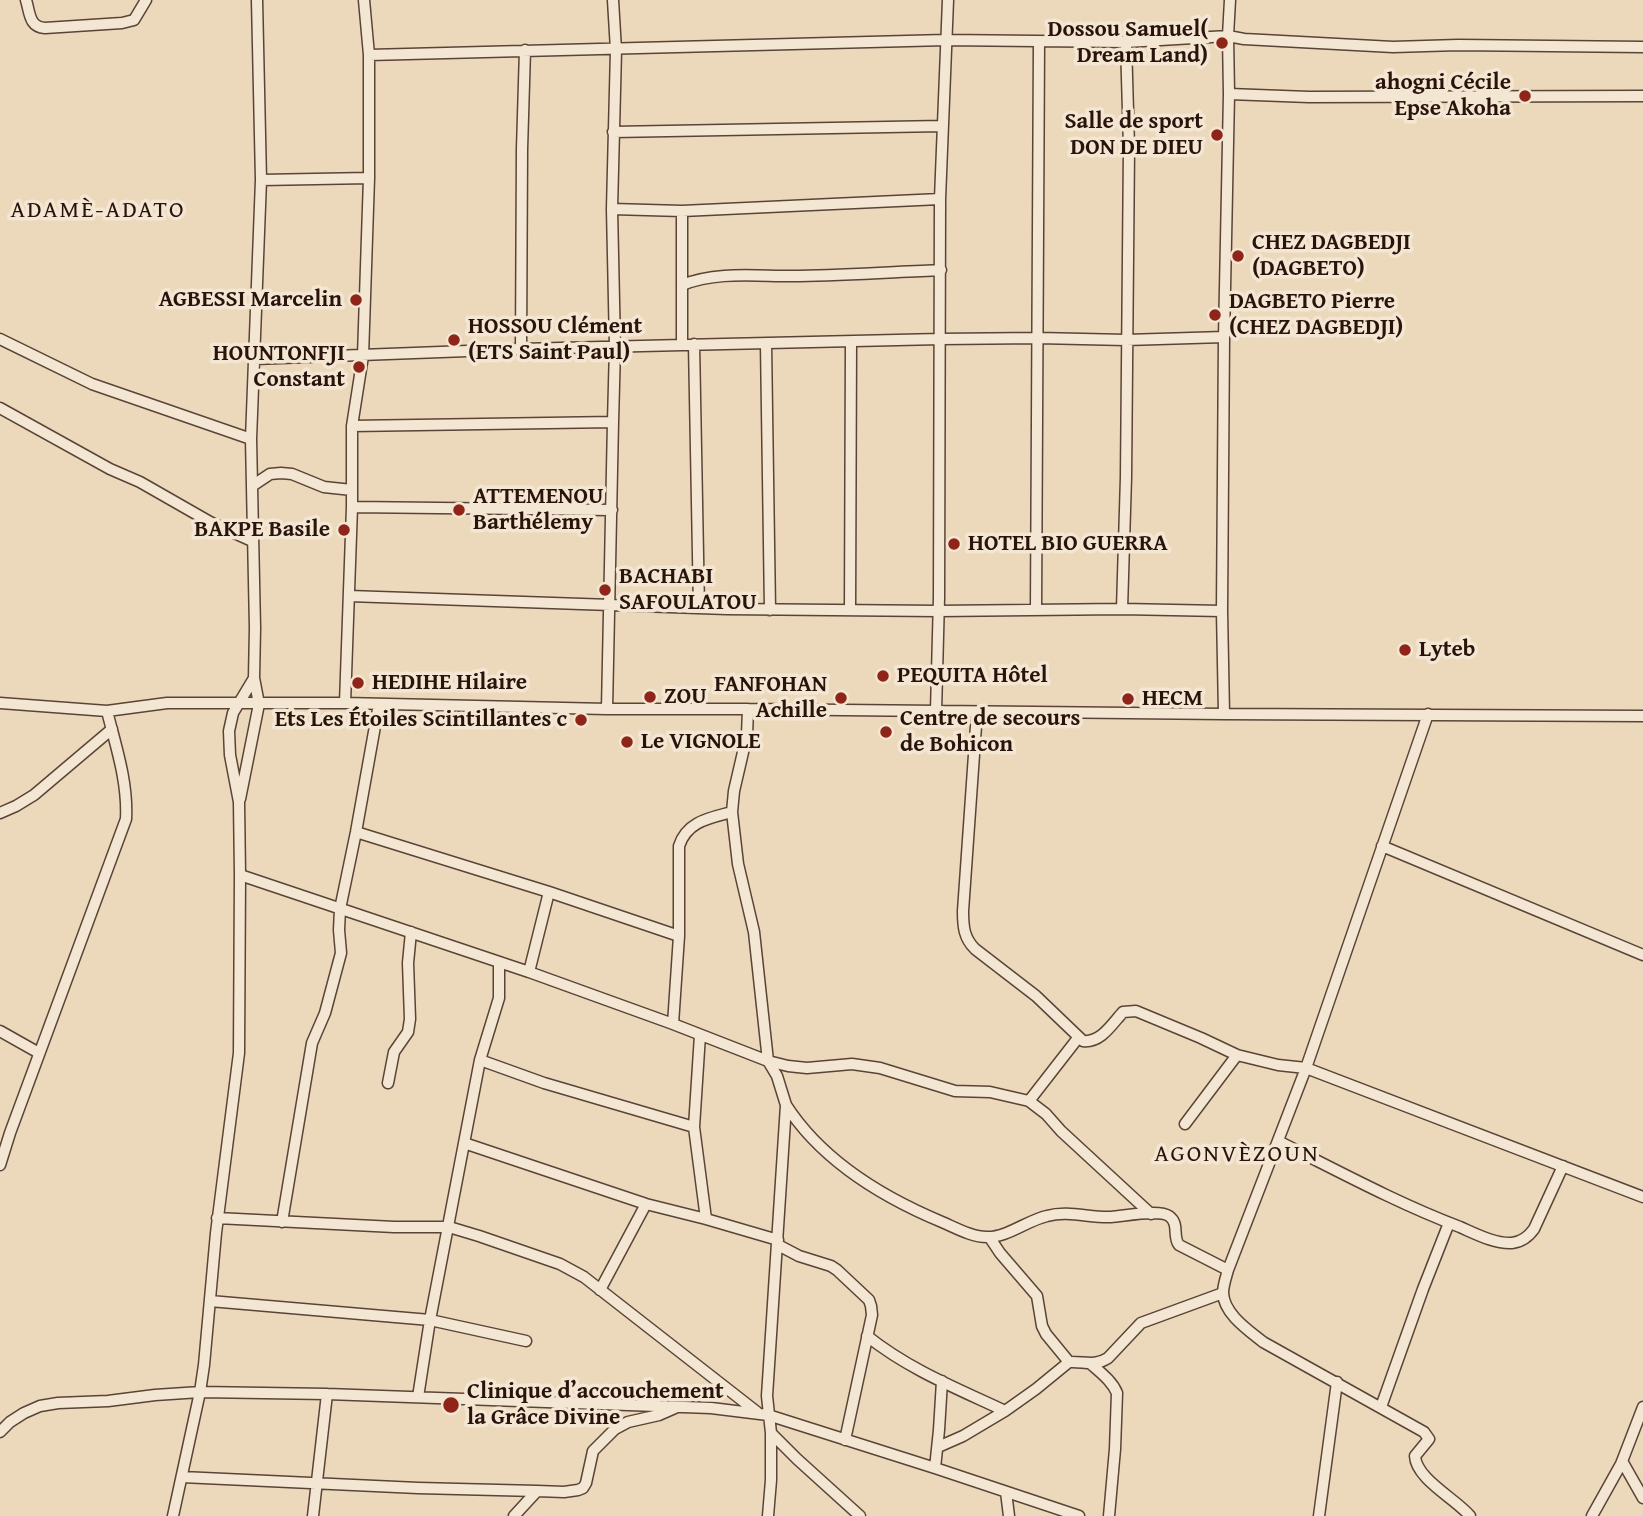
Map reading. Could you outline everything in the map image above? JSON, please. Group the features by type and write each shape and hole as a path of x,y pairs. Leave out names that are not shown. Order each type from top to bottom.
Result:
{"street":[{"path":"26,0 33,24 45,28 134,20 146,0"},
{"path":"239,802 259,704 254,678 250,439 261,180 257,0"},
{"path":"345,703 352,426 363,356 369,178 369,55 363,0"},
{"path":"607,709 615,347 612,209 616,50 612,0"},
{"path":"936,711 940,199 948,0"},
{"path":"1224,714 1224,337 1230,0"},
{"path":"369,55 946,40 1126,42 1228,36 1392,47 1643,47"},
{"path":"1036,610 1039,42"},
{"path":"1122,609 1129,147 1126,42"},
{"path":"521,349 525,50"},
{"path":"1229,94 1309,97 1643,96"},
{"path":"614,132 943,126"},
{"path":"261,180 369,178"},
{"path":"612,209 682,211 940,199"},
{"path":"682,211 682,345"},
{"path":"682,285 710,277 941,270"},
{"path":"254,359 521,349 940,339 1126,340 1224,337"},
{"path":"0,340 92,384 250,439"},
{"path":"850,610 851,342"},
{"path":"766,344 770,610"},
{"path":"694,345 699,608"},
{"path":"0,408 210,522 252,541"},
{"path":"352,426 613,422"},
{"path":"252,486 270,474 281,473 292,474 324,487 352,490"},
{"path":"352,507 612,510"},
{"path":"349,596 770,610 1222,611"},
{"path":"173,1516 204,1365 217,1218 239,1053 239,802 230,755 229,731 233,713 254,678"},
{"path":"0,703 107,711 167,703 345,703 607,709 1643,716"},
{"path":"282,1222 312,1043 325,1013 341,953 340,909 379,704"},
{"path":"748,709 747,735 732,812 738,864 754,932 768,1061 777,1076 786,1105 809,1136 839,1164 875,1188 911,1209 967,1233 990,1238 1057,1214 1107,1217 1160,1213 1170,1217 1176,1225 1175,1237 1179,1245 1228,1270"},
{"path":"0,1165 5,1130 39,1053 126,819 126,786 107,711"},
{"path":"977,712 963,928 968,941 975,949 1036,996 1078,1038 1091,1042 1099,1039 1123,1012 1136,1011 1237,1055 1306,1068 1643,1196"},
{"path":"1428,714 1306,1068 1228,1270 1223,1293 1233,1315 1263,1342 1424,1432 1429,1439 1415,1456 1417,1466 1471,1516"},
{"path":"0,813 34,795 112,729"},
{"path":"673,1024 679,936 679,846 682,837 699,821 732,812"},
{"path":"356,832 679,936"},
{"path":"1382,846 1643,955"},
{"path":"240,875 528,972 768,1061 807,1068 852,1064 880,1068 955,1091 990,1093 1029,1101 1151,1214"},
{"path":"528,972 549,892"},
{"path":"388,1083 394,1052 408,1032 410,1019 408,963 411,932"},
{"path":"418,1398 430,1320 480,1060 499,998 499,963"},
{"path":"0,1031 39,1053"},
{"path":"700,1035 694,1127 706,1219"},
{"path":"1029,1101 1078,1038"},
{"path":"1185,1124 1237,1055"},
{"path":"480,1060 544,1083 694,1127"},
{"path":"763,1414 767,1396 786,1105"},
{"path":"1278,1142 1376,1191 1449,1223 1499,1241 1514,1243 1528,1237 1534,1229 1563,1166"},
{"path":"464,1143 778,1243 799,1256 837,1270 872,1306 845,1440"},
{"path":"600,1290 646,1203"},
{"path":"217,1218 394,1227 449,1227 574,1270 763,1414 771,1433 860,1516"},
{"path":"1381,1407 1449,1223"},
{"path":"990,1238 1037,1296 1042,1326 1069,1362"},
{"path":"938,1447 963,1436 1005,1410 1037,1389 1069,1362 1102,1362 1141,1323 1223,1293"},
{"path":"210,1301 430,1320 526,1341"},
{"path":"867,1336 914,1368 1005,1410"},
{"path":"1091,1364 1109,1380 1116,1393 1115,1449 1109,1516"},
{"path":"935,1468 942,1381"},
{"path":"1319,1516 1337,1382"},
{"path":"0,1432 10,1422 40,1406 200,1392 711,1408 763,1414 1079,1516"},
{"path":"313,1516 327,1394"},
{"path":"182,1477 564,1492 583,1488 593,1451 615,1429 628,1422 659,1415 681,1406"},
{"path":"1592,1516 1622,1461 1643,1407"},
{"path":"768,1516 771,1433"},
{"path":"1622,1461 1643,1498"},
{"path":"514,1516 537,1491"},
{"path":"1006,1492 1009,1516"}],"place":[{"name":"Dossou Samuel( Dream Land)","path":"1222,43"},
{"name":"ahogni Cécile Epse Akoha","path":"1525,96"},
{"name":"Salle de sport DON DE DIEU","path":"1217,135"},
{"name":"CHEZ DAGBEDJI (DAGBETO)","path":"1238,256"},
{"name":"AGBESSI Marcelin","path":"356,300"},
{"name":"DAGBETO Pierre (CHEZ DAGBEDJI)","path":"1215,315"},
{"name":"HOSSOU Clément (ETS Saint Paul)","path":"454,340"},
{"name":"HOUNTONFJI Constant","path":"359,367"},
{"name":"ATTEMENOU Barthélemy","path":"459,510"},
{"name":"BAKPE Basile","path":"344,530"},
{"name":"HOTEL BIO GUERRA","path":"954,544"},
{"name":"BACHABI SAFOULATOU","path":"605,590"},
{"name":"Lyteb","path":"1405,650"},
{"name":"PEQUITA Hôtel","path":"883,676"},
{"name":"HEDIHE Hilaire","path":"358,683"},
{"name":"ZOU","path":"650,697"},
{"name":"FANFOHAN Achille","path":"841,698"},
{"name":"HECM","path":"1128,699"},
{"name":"Ets Les Étoiles Scintillantes c","path":"581,720"},
{"name":"Centre de secours de Bohicon","path":"886,732"},
{"name":"Le VIGNOLE","path":"627,742"},
{"name":"Clinique d’accouchement la Grâce Divine","path":"451,1405"}],"district":[{"name":"ADAMÈ-ADATO","path":"98,211"},
{"name":"AGONVÈZOUN","path":"1237,1155"}]}
